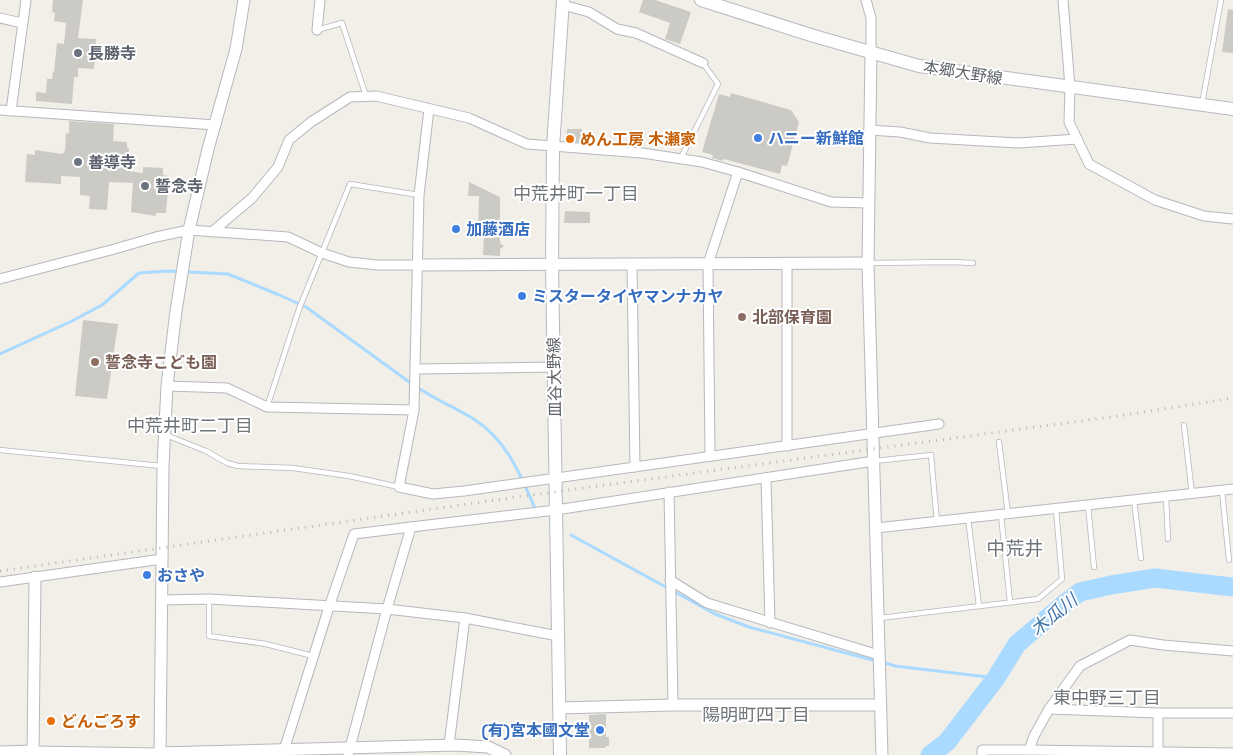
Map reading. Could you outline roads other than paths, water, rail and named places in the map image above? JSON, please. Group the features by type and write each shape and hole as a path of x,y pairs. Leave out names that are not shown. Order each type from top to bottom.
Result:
{"main road":[{"name":"本郷大野線","path":"701,0 919,66 1233,109"},
{"name":"皿谷大野線","path":"560,755 552,265 553,147 563,2"}],"street":[{"path":"11,111 26,0"},
{"path":"160,754 162,559 167,386 189,230 236,49 244,0"},
{"path":"318,30 320,0"},
{"path":"866,0 871,18 868,263 882,755"},
{"path":"1063,0 1070,87 1068,122 1089,164 1155,200 1204,216 1233,219"},
{"path":"563,2 588,12 618,29 636,33 703,63"},
{"path":"0,18 22,23"},
{"path":"212,232 252,198 278,168 289,140 311,122 350,97 366,96 376,96 469,118 526,144 642,153 702,162 831,202 868,204"},
{"path":"429,109 419,195 414,410 399,487 433,494 940,424"},
{"path":"0,110 216,125"},
{"path":"869,130 900,132 930,138 1019,144 1077,140"},
{"path":"710,456 708,264 738,172"},
{"path":"0,279 156,237 189,230 288,237 322,253 349,262 377,265 868,263"},
{"path":"787,446 788,264"},
{"path":"632,265 635,466"},
{"path":"416,369 554,367"},
{"path":"167,386 227,388 267,407 414,410"},
{"path":"280,751 354,534 556,510 874,461"},
{"path":"766,478 770,623"},
{"path":"876,528 1233,489"},
{"path":"669,492 672,705"},
{"path":"349,751 411,527"},
{"path":"0,582 162,559"},
{"path":"34,753 35,577"},
{"path":"670,580 707,603 879,656"},
{"path":"162,600 209,598 329,607 387,609 465,618 558,636"},
{"path":"449,745 465,618"},
{"path":"1029,750 1034,736 1049,709 1080,666 1130,640 1163,646 1233,651"},
{"path":"559,708 672,705 880,705"},
{"path":"1049,709 1158,713 1233,713"},
{"path":"1158,713 1158,752"},
{"path":"0,752 160,754 423,750 449,745 488,747 505,755"},
{"path":"982,755 982,750 1233,753"}],"lane":[{"path":"1202,105 1221,0"},
{"path":"318,30 342,23 366,96"},
{"path":"681,159 718,84 703,63"},
{"path":"267,407 299,309 350,184 419,195"},
{"path":"868,263 974,263"},
{"path":"1184,425 1192,494"},
{"path":"165,434 206,451 227,463 238,466 302,469 349,476 399,487"},
{"path":"999,442 1010,602"},
{"path":"0,450 164,466"},
{"path":"874,461 930,455 937,522"},
{"path":"1222,490 1229,560"},
{"path":"1166,497 1168,539"},
{"path":"1134,500 1141,558"},
{"path":"1088,505 1094,566"},
{"path":"878,618 1038,599 1062,580 1056,509"},
{"path":"968,518 978,606"},
{"path":"209,598 209,636 266,644 313,656"}],"waterway":[{"path":"0,354 102,305 139,273 169,271 228,274 306,307 412,384"},
{"path":"417,387 472,418 494,435 510,456 534,506"},
{"path":"571,535 715,614 749,627 876,661"},
{"name":"木瓜川","path":"930,755 947,742 996,678 1017,644 1080,592 1155,578 1233,587"},
{"path":"882,662 895,666 996,678"}],"railway":[{"path":"0,571 524,496 1118,416 1233,398"}],"place":[{"name":"長勝寺","path":"78,53"},
{"name":"ハニー新鮮館","path":"758,138"},
{"name":"めん工房 木瀬家","path":"570,139"},
{"name":"善導寺","path":"78,162"},
{"name":"誓念寺","path":"145,186"},
{"name":"加藤酒店","path":"456,229"},
{"name":"ミスタータイヤマンナカヤ","path":"522,296"},
{"name":"北部保育園","path":"742,317"},
{"name":"誓念寺こども園","path":"95,362"},
{"name":"おさや","path":"147,575"},
{"name":"どんごろす","path":"51,721"},
{"name":"(有)宮本國文堂","path":"600,730"}],"district":[{"name":"中荒井町一丁目","path":"576,194"},
{"name":"中荒井町二丁目","path":"190,426"},
{"name":"中荒井","path":"1015,548"},
{"name":"東中野三丁目","path":"1107,698"},
{"name":"陽明町四丁目","path":"756,715"}]}
